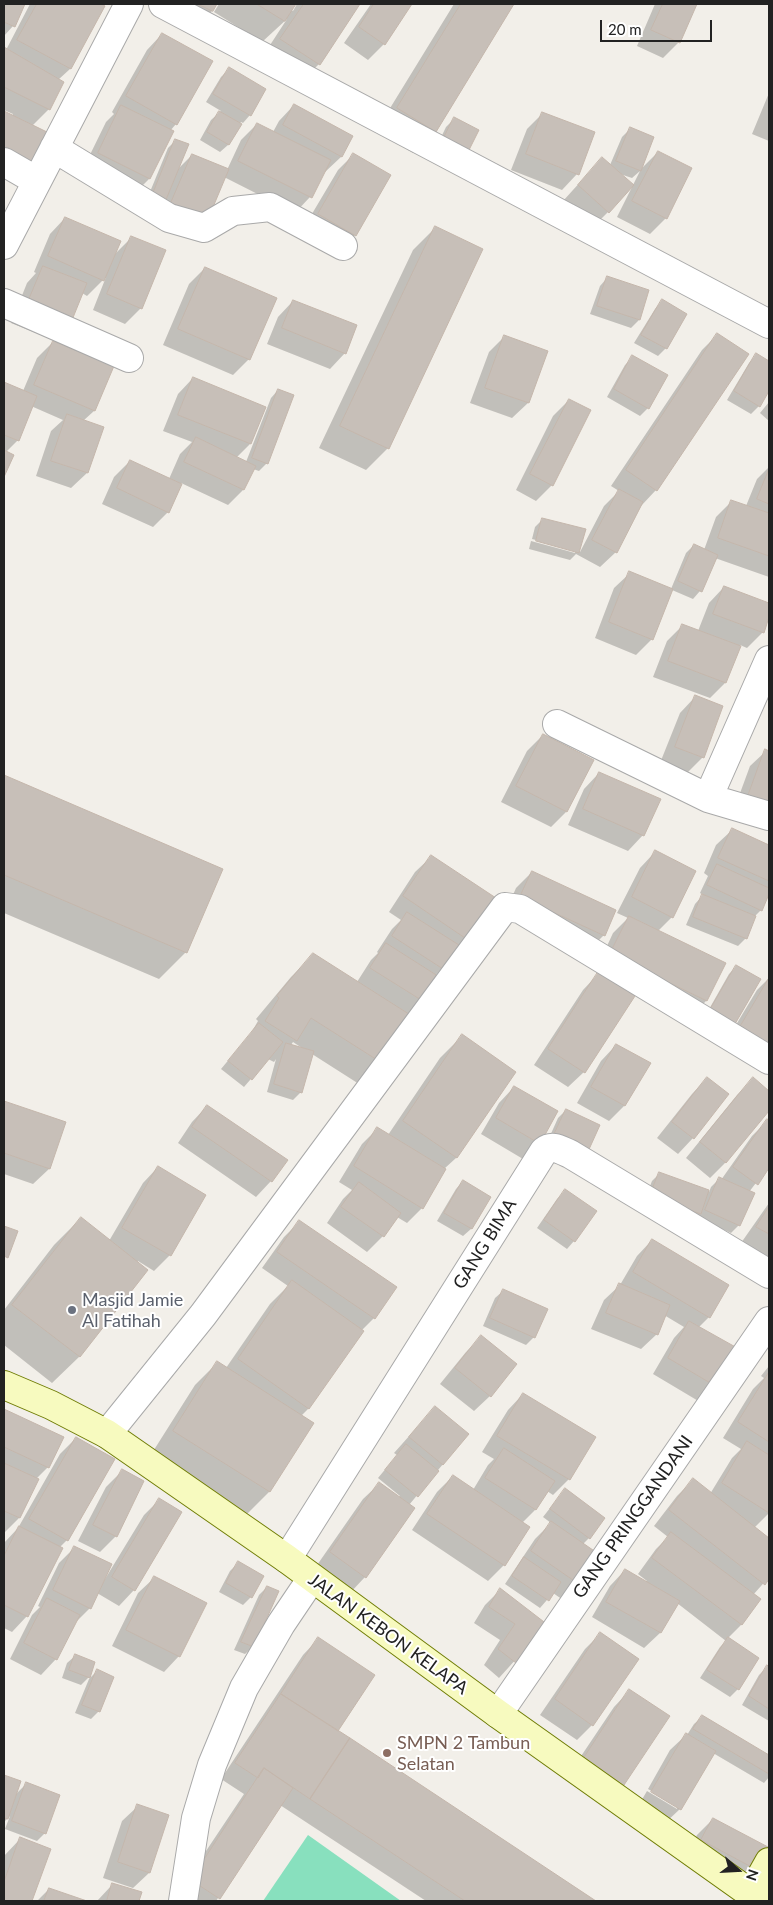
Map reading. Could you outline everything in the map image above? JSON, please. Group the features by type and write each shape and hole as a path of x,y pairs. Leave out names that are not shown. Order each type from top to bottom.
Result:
{"street":[{"path":"4,245 129,4"},
{"path":"163,4 766,314"},
{"path":"54,148 169,218 204,228 233,210 270,207 343,246"},
{"path":"4,162 37,181"},
{"path":"4,303 129,358"},
{"path":"708,798 769,660"},
{"path":"557,724 708,798 769,816"},
{"path":"107,1434 204,1315 505,907 520,909 769,1060"},
{"name":"GANG BIMA","path":"287,1559 544,1151 549,1147 553,1146 570,1154 769,1274"},
{"name":"GANG PRINGGANDANI","path":"498,1714 769,1321"},
{"name":"JALAN KEBON KELAPA","path":"4,1385 51,1405 107,1434 287,1559 498,1714 756,1898"},
{"path":"183,1901 196,1818 216,1756 244,1688 281,1624 312,1578"},
{"path":"756,1898 769,1862"}],"green space":[{"path":"308,1835 401,1901 263,1901"}],"building":[{"path":"4,4 25,4 15,27 4,22"},
{"path":"37,4 101,4 105,6 71,69 17,40"},
{"path":"198,4 217,4 213,11"},
{"path":"257,4 296,4 285,21"},
{"path":"304,4 360,4 320,65 280,39"},
{"path":"374,4 412,4 385,45 359,27"},
{"path":"461,4 514,4 436,132 397,108"},
{"path":"663,4 697,4 680,43 651,30"},
{"path":"162,33 213,61 177,125 126,96"},
{"path":"4,47 64,82 50,110 4,87"},
{"path":"229,67 266,89 251,116 213,94"},
{"path":"294,104 353,136 342,157 283,125"},
{"path":"121,105 174,131 150,179 98,153"},
{"path":"4,111 49,133 33,166 4,153"},
{"path":"219,111 242,124 229,145 207,132"},
{"path":"542,112 595,132 579,175 526,154"},
{"path":"454,117 479,130 466,156 441,144"},
{"path":"257,123 331,160 312,198 238,161"},
{"path":"630,127 654,137 641,171 616,161"},
{"path":"175,139 189,144 165,202 152,196"},
{"path":"658,151 692,168 667,219 632,201"},
{"path":"353,153 391,175 356,236 318,214"},
{"path":"192,154 229,169 208,219 171,203"},
{"path":"602,157 634,185 609,213 578,185"},
{"path":"65,217 121,241 104,281 48,256"},
{"path":"435,226 483,249 389,449 340,426"},
{"path":"131,236 166,250 142,309 107,294"},
{"path":"43,266 87,283 70,325 26,307"},
{"path":"205,267 277,298 250,360 178,329"},
{"path":"607,276 649,290 640,320 597,306"},
{"path":"662,299 687,314 667,349 641,335"},
{"path":"293,300 357,325 346,354 282,328"},
{"path":"717,333 749,354 657,491 626,470"},
{"path":"504,335 548,351 529,403 485,388"},
{"path":"53,341 114,366 95,411 34,385"},
{"path":"756,353 769,361 769,391 760,407 734,391"},
{"path":"632,355 668,375 649,409 614,389"},
{"path":"193,377 266,407 251,444 178,415"},
{"path":"4,382 37,396 19,441 4,435"},
{"path":"278,389 294,395 268,464 252,458"},
{"path":"569,399 591,410 553,486 530,474"},
{"path":"67,414 104,427 88,473 51,461"},
{"path":"196,437 256,466 244,490 184,462"},
{"path":"4,450 14,455 4,477"},
{"path":"130,460 182,484 169,513 117,488"},
{"path":"769,469 769,504 757,499"},
{"path":"619,489 643,502 617,553 592,540"},
{"path":"731,500 769,513 769,556 718,538"},
{"path":"542,518 586,529 579,553 536,541"},
{"path":"694,544 718,555 702,592 678,581"},
{"path":"629,571 673,589 653,640 609,622"},
{"path":"724,586 769,603 769,617 764,633 713,614"},
{"path":"682,624 741,646 726,683 668,661"},
{"path":"695,695 723,706 704,758 675,747"},
{"path":"543,734 594,760 567,812 516,786"},
{"path":"765,749 769,751 769,808 747,799"},
{"path":"599,772 661,799 644,836 583,809"},
{"path":"4,775 223,869 187,953 4,875"},
{"path":"732,828 769,845 769,881 718,858"},
{"path":"655,850 696,871 673,918 632,897"},
{"path":"431,855 496,898 468,940 403,896"},
{"path":"717,864 769,888 769,894 762,911 707,885"},
{"path":"532,871 616,910 605,936 520,897"},
{"path":"702,894 756,916 747,939 693,917"},
{"path":"407,912 459,945 443,969 392,936"},
{"path":"629,916 726,963 707,1001 610,954"},
{"path":"386,943 441,978 426,1003 370,968"},
{"path":"313,953 412,1016 382,1063 311,1018 297,1041 265,1021 279,998 277,996"},
{"path":"736,965 761,979 735,1024 710,1010"},
{"path":"598,972 635,996 585,1073 548,1049"},
{"path":"769,978 769,1045 740,1027"},
{"path":"259,1023 283,1042 252,1080 228,1061"},
{"path":"462,1034 516,1072 457,1158 403,1121"},
{"path":"286,1043 314,1051 302,1093 274,1084"},
{"path":"616,1044 651,1063 625,1106 591,1087"},
{"path":"707,1077 729,1094 694,1139 672,1122"},
{"path":"753,1077 769,1091 769,1111 726,1163 700,1142"},
{"path":"514,1086 558,1111 540,1144 496,1118"},
{"path":"4,1101 66,1122 50,1169 4,1153"},
{"path":"207,1105 288,1160 272,1182 192,1127"},
{"path":"566,1109 600,1125 586,1156 552,1139"},
{"path":"767,1119 769,1120 769,1168 758,1185 733,1167"},
{"path":"377,1127 446,1169 423,1209 354,1166"},
{"path":"158,1166 206,1195 171,1256 122,1228"},
{"path":"659,1172 709,1190 701,1214 650,1196"},
{"path":"719,1177 755,1193 740,1226 705,1210"},
{"path":"463,1180 491,1197 472,1229 444,1213"},
{"path":"359,1182 401,1213 384,1237 341,1207"},
{"path":"565,1189 597,1211 575,1242 544,1220"},
{"path":"769,1207 769,1234 756,1227"},
{"path":"81,1217 148,1270 80,1357 12,1305"},
{"path":"299,1220 397,1287 375,1319 277,1252"},
{"path":"4,1226 18,1231 8,1258 4,1256"},
{"path":"652,1239 729,1285 710,1318 633,1272"},
{"path":"292,1280 364,1331 309,1409 238,1359"},
{"path":"619,1283 670,1305 658,1335 606,1313"},
{"path":"503,1289 548,1309 535,1338 490,1318"},
{"path":"689,1321 739,1349 717,1387 668,1358"},
{"path":"481,1335 517,1364 491,1397 455,1368"},
{"path":"217,1361 314,1423 270,1492 173,1431"},
{"path":"769,1372 769,1442 738,1422"},
{"path":"523,1393 596,1437 570,1480 497,1436"},
{"path":"435,1406 469,1434 443,1465 409,1437"},
{"path":"4,1409 64,1437 49,1468 4,1447"},
{"path":"76,1437 115,1459 68,1541 29,1519"},
{"path":"747,1441 769,1455 769,1513 722,1483"},
{"path":"406,1444 439,1471 418,1497 385,1470"},
{"path":"504,1448 555,1481 536,1510 485,1478"},
{"path":"4,1463 39,1479 20,1518 4,1511"},
{"path":"122,1469 144,1481 117,1537 93,1525"},
{"path":"453,1475 530,1527 505,1566 427,1514"},
{"path":"693,1478 769,1538 769,1579 765,1585 669,1510"},
{"path":"379,1482 415,1508 366,1578 330,1552"},
{"path":"565,1488 605,1518 590,1539 550,1509"},
{"path":"159,1498 182,1512 135,1591 112,1577"},
{"path":"551,1521 603,1557 583,1587 531,1551"},
{"path":"19,1526 63,1548 28,1617 4,1605 4,1556"},
{"path":"671,1532 761,1599 742,1625 652,1558"},
{"path":"74,1546 112,1564 91,1609 53,1590"},
{"path":"524,1557 561,1582 549,1601 512,1576"},
{"path":"238,1561 264,1576 252,1598 226,1583"},
{"path":"625,1569 680,1601 661,1633 606,1602"},
{"path":"154,1576 207,1603 180,1657 126,1630"},
{"path":"267,1586 279,1591 254,1647 241,1642"},
{"path":"500,1588 548,1625 516,1663 498,1649 515,1624 489,1607"},
{"path":"47,1598 80,1615 57,1660 24,1643"},
{"path":"600,1632 639,1659 593,1726 555,1699"},
{"path":"318,1637 375,1675 338,1731 281,1694"},
{"path":"728,1637 759,1658 739,1690 707,1670"},
{"path":"75,1654 95,1662 90,1678 69,1670"},
{"path":"767,1665 769,1667 769,1709 749,1696"},
{"path":"97,1669 114,1677 100,1712 82,1705"},
{"path":"629,1689 670,1716 620,1791 580,1764"},
{"path":"281,1694 350,1738 310,1799 264,1768 258,1778 235,1763"},
{"path":"702,1715 769,1755 769,1774 693,1729"},
{"path":"686,1733 716,1751 681,1810 651,1792"},
{"path":"350,1738 596,1901 465,1901 310,1799"},
{"path":"264,1768 293,1788 220,1899 191,1880"},
{"path":"4,1775 21,1781 8,1819 4,1818"},
{"path":"26,1782 60,1795 46,1834 12,1821"},
{"path":"137,1804 169,1815 150,1873 118,1862"},
{"path":"713,1818 768,1847 757,1870 701,1840"},
{"path":"20,1837 51,1849 32,1901 4,1901 4,1882"},
{"path":"112,1883 142,1892 139,1901 107,1901"},
{"path":"49,1888 87,1901 44,1901"}],"place":[{"name":"Masjid Jamie Al Fatihah","path":"72,1310"},
{"name":"SMPN 2 Tambun Selatan","path":"387,1753"}]}
